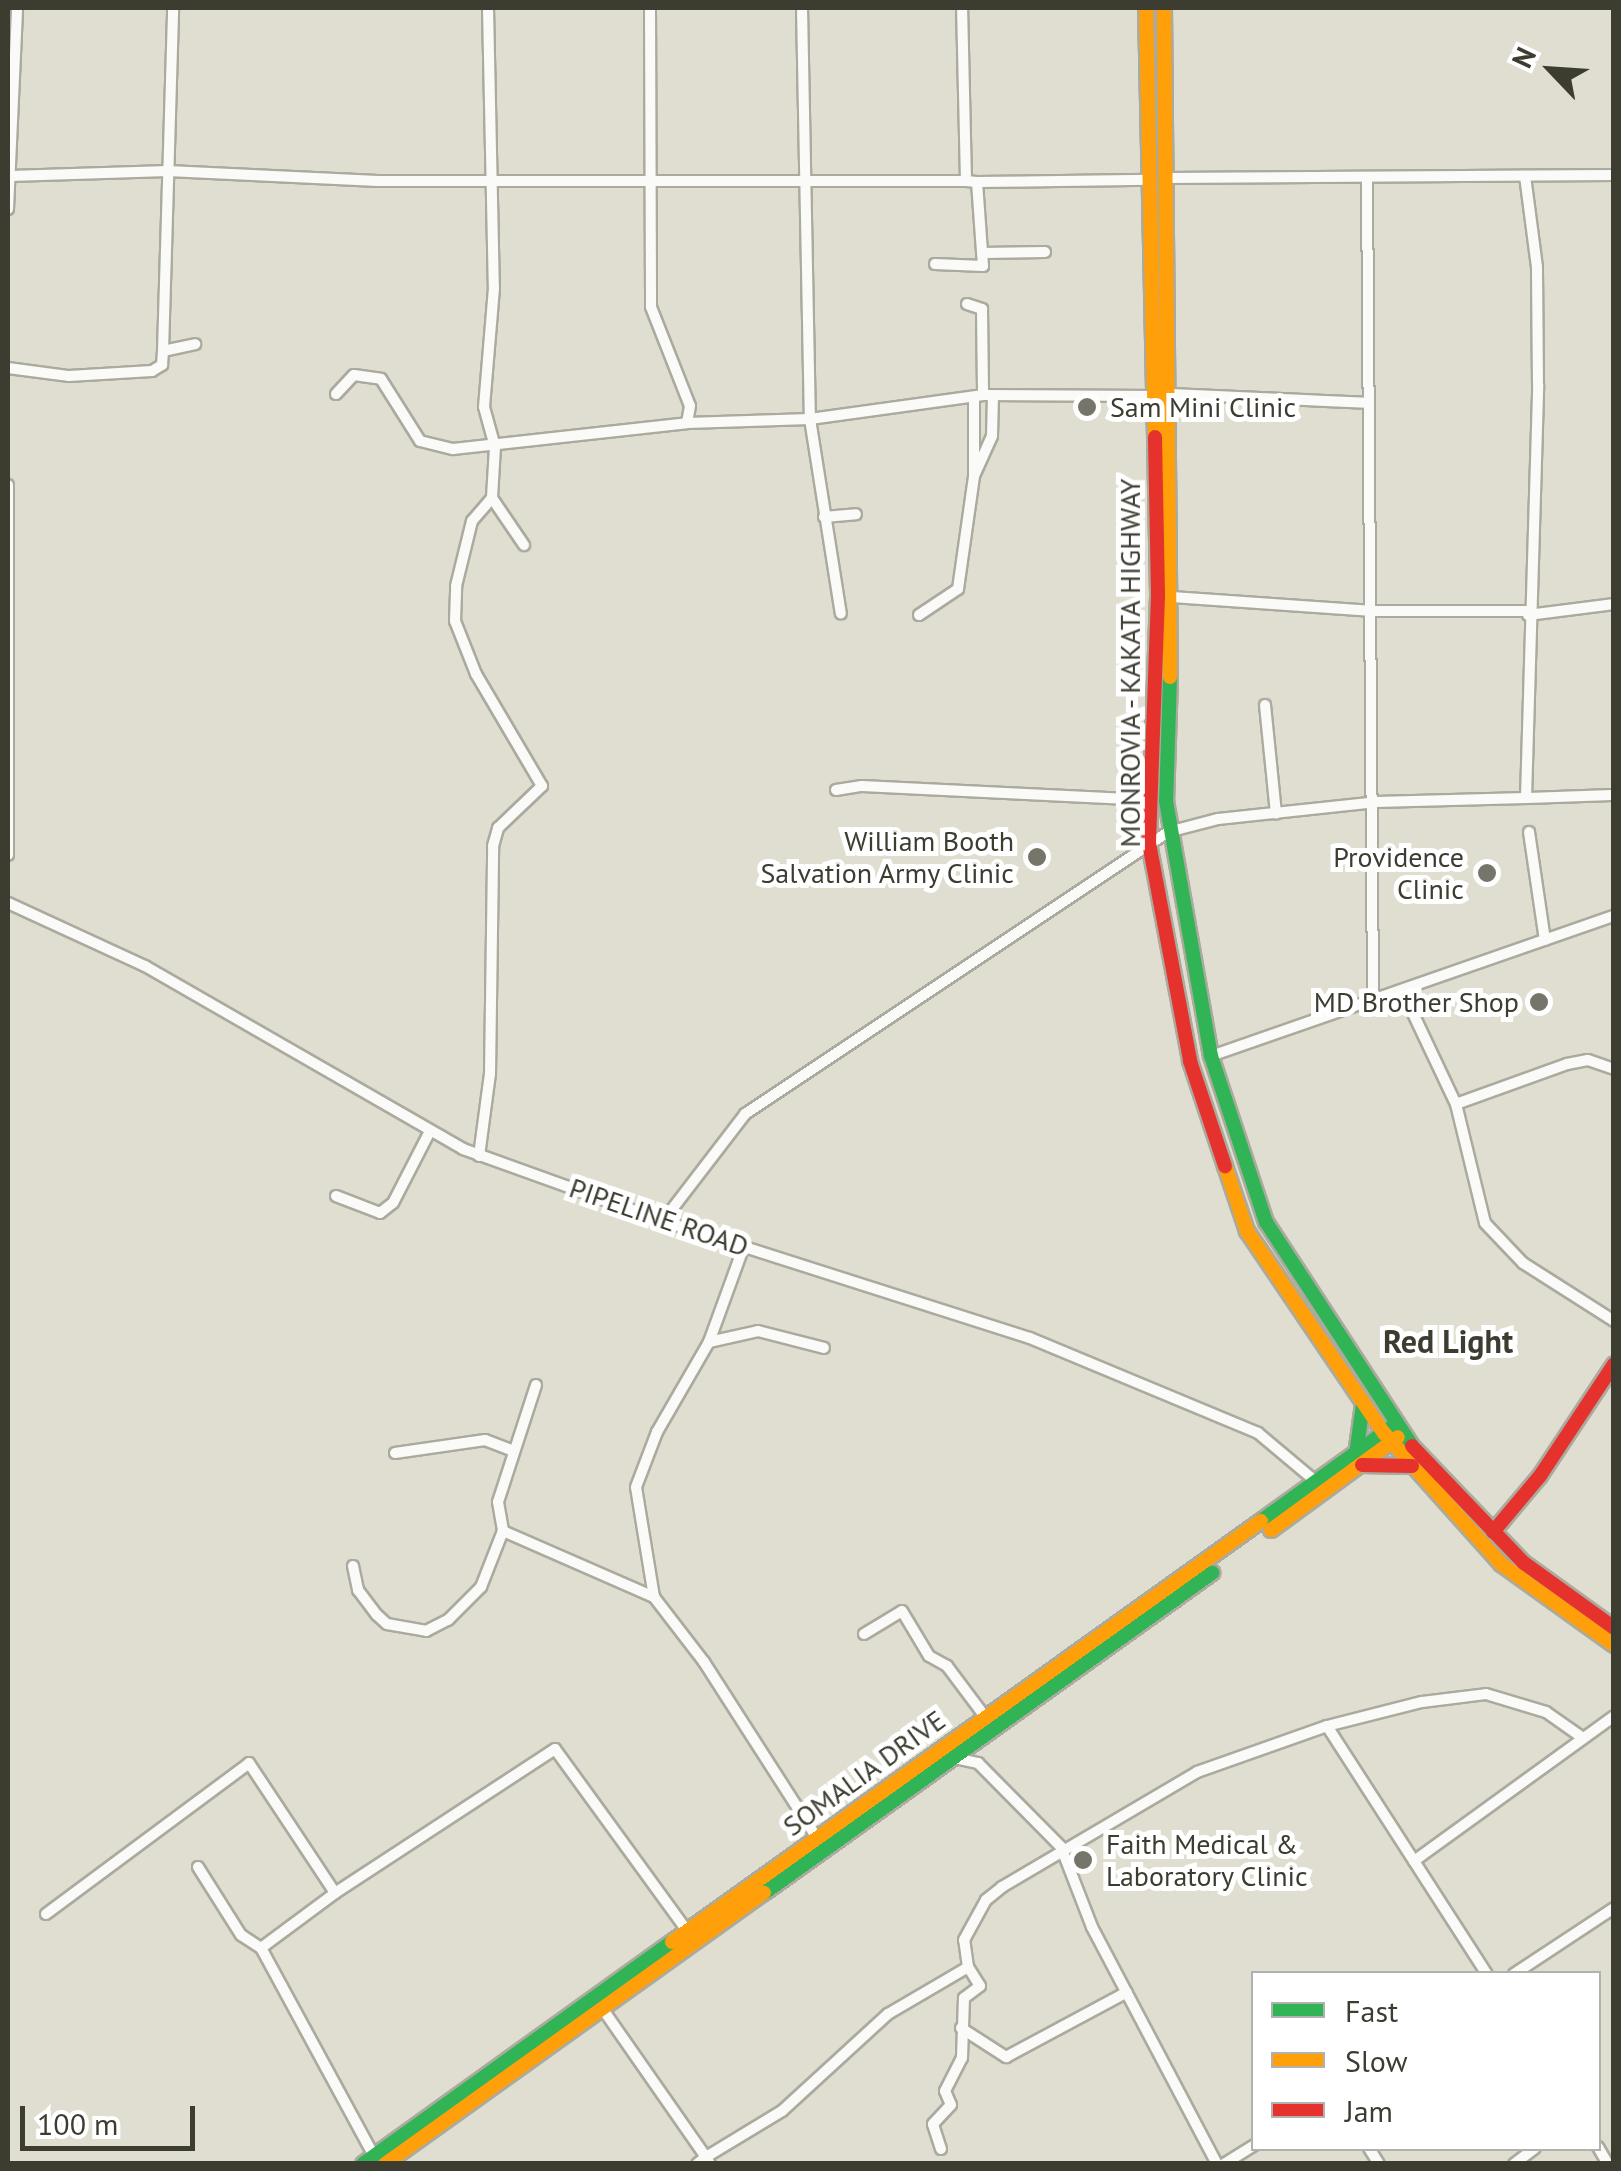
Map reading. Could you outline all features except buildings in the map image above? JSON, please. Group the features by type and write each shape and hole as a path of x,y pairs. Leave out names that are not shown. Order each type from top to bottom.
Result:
{"main road":[{"name":"MONROVIA - KAKATA HIGHWAY","path":"1146,8 1150,180 1172,598 1168,832 1211,1056 1266,1222 1393,1434"},
{"name":"MONROVIA - KAKATA HIGHWAY","path":"1164,8 1168,178 1149,843 1190,1062 1226,1178 1247,1230 1362,1399 1393,1434"},
{"path":"1492,1532 1540,1476 1613,1363"},
{"path":"1362,1399 1364,1426 1359,1460 1412,1466"},
{"path":"1393,1434 1412,1466 1501,1564 1614,1644"},
{"path":"1393,1434 1548,1584 1614,1628"},
{"name":"SOMALIA DRIVE","path":"374,2161 602,2008 986,1718 1393,1434"},
{"name":"SOMALIA DRIVE","path":"374,2161 688,1932 950,1757 1321,1486"}],"street":[{"path":"8,209 16,8"},
{"path":"8,368 69,376 152,370 162,365 173,8"},
{"path":"488,8 494,288 484,407 495,447 492,498 524,545"},
{"path":"650,8 651,307 686,393 686,424"},
{"path":"802,8 802,185 810,419 841,614"},
{"path":"935,264 983,266 971,181 962,8"},
{"path":"10,176 168,172 802,185 1150,180"},
{"path":"1525,176 1537,268 1538,386 1528,613 1526,798"},
{"path":"1168,178 1614,176"},
{"path":"1367,180 1366,403 1376,802 1373,1000"},
{"path":"982,253 1045,252"},
{"path":"919,615 958,588 983,396 982,310 966,304"},
{"path":"163,351 194,344"},
{"path":"336,394 354,374 381,379 408,429 428,448 495,447 686,424 810,419 983,396 1163,394 1366,403"},
{"path":"974,476 992,436 983,396"},
{"path":"8,485 8,854"},
{"path":"479,1156 490,1074 493,846 498,828 542,786 476,674 455,621 456,586 472,521 492,498"},
{"path":"824,517 856,514"},
{"path":"1172,598 1370,610 1528,613 1614,604"},
{"path":"1265,705 1276,813"},
{"path":"836,790 862,786 1148,800"},
{"path":"663,1221 745,1114 1168,832 1276,813 1376,802 1614,795"},
{"path":"1528,832 1544,940"},
{"name":"PIPELINE ROAD","path":"8,903 145,966 479,1156 663,1221 1030,1338 1258,1433 1321,1486"},
{"path":"1211,1056 1614,916"},
{"path":"1402,990 1456,1104 1485,1223 1523,1263 1614,1321"},
{"path":"1456,1104 1568,1064 1588,1060 1614,1069"},
{"path":"336,1196 380,1212 393,1203 430,1131"},
{"path":"744,1246 710,1342 657,1432 636,1488 654,1596 724,1691 821,1843"},
{"path":"710,1342 758,1331 824,1348"},
{"path":"353,1566 358,1590 387,1624 426,1631 448,1620 481,1587 502,1531 498,1502 511,1450 536,1386"},
{"path":"395,1453 484,1440 511,1450"},
{"path":"502,1531 654,1596"},
{"path":"864,1634 902,1611 929,1656 946,1666 986,1718"},
{"path":"941,2148 933,2124 950,2105 945,2091 962,2058 964,1998 980,1986 968,1967 964,1940 986,1900 1061,1848 1197,1772 1326,1726 1422,1702 1486,1694 1546,1712 1584,1738"},
{"path":"1414,1861 1614,1716"},
{"path":"1326,1726 1486,1971"},
{"path":"261,1948 335,1893 555,1749 688,1932"},
{"path":"950,1757 978,1763 1061,1848 1127,1992 1216,2164"},
{"path":"46,1914 249,1763 335,1893"},
{"path":"198,1867 242,1934 261,1948 374,2161"},
{"path":"1519,1971 1614,1908"},
{"path":"602,2008 704,2161 782,2111 888,2014 968,1967"},
{"path":"960,2028 1006,2057 1127,1992"},
{"path":"1224,2164 1251,2147"}],"traffic: fast":[{"path":"1170,677 1166,801 1211,1056 1266,1222 1412,1446"},
{"path":"1356,1455 1363,1404"},
{"path":"1261,1521 1392,1427"},
{"path":"764,1893 1212,1573"},
{"path":"363,2164 672,1942"}],"traffic: slow":[{"path":"1146,8 1155,437"},
{"path":"1164,8 1170,677"},
{"path":"1225,1166 1247,1231 1384,1433 1501,1564 1614,1645"},
{"path":"1271,1530 1398,1437"},
{"path":"672,1942 1261,1521"},
{"path":"385,2164 764,1893"}],"traffic: jam":[{"path":"1155,437 1158,596 1149,843 1190,1061 1225,1166"},
{"path":"1493,1532 1540,1476 1614,1364"},
{"path":"1412,1446 1524,1563 1614,1628"},
{"path":"1362,1465 1412,1466"}],"place":[{"name":"Sam Mini Clinic","path":"1087,407"},
{"name":"William Booth Salvation Army Clinic","path":"1037,857"},
{"name":"Providence Clinic","path":"1487,873"},
{"name":"MD Brother Shop","path":"1539,1002"},
{"name":"Faith Medical & Laboratory Clinic","path":"1083,1860"}],"district":[{"name":"Red Light","path":"1448,1341"}]}
